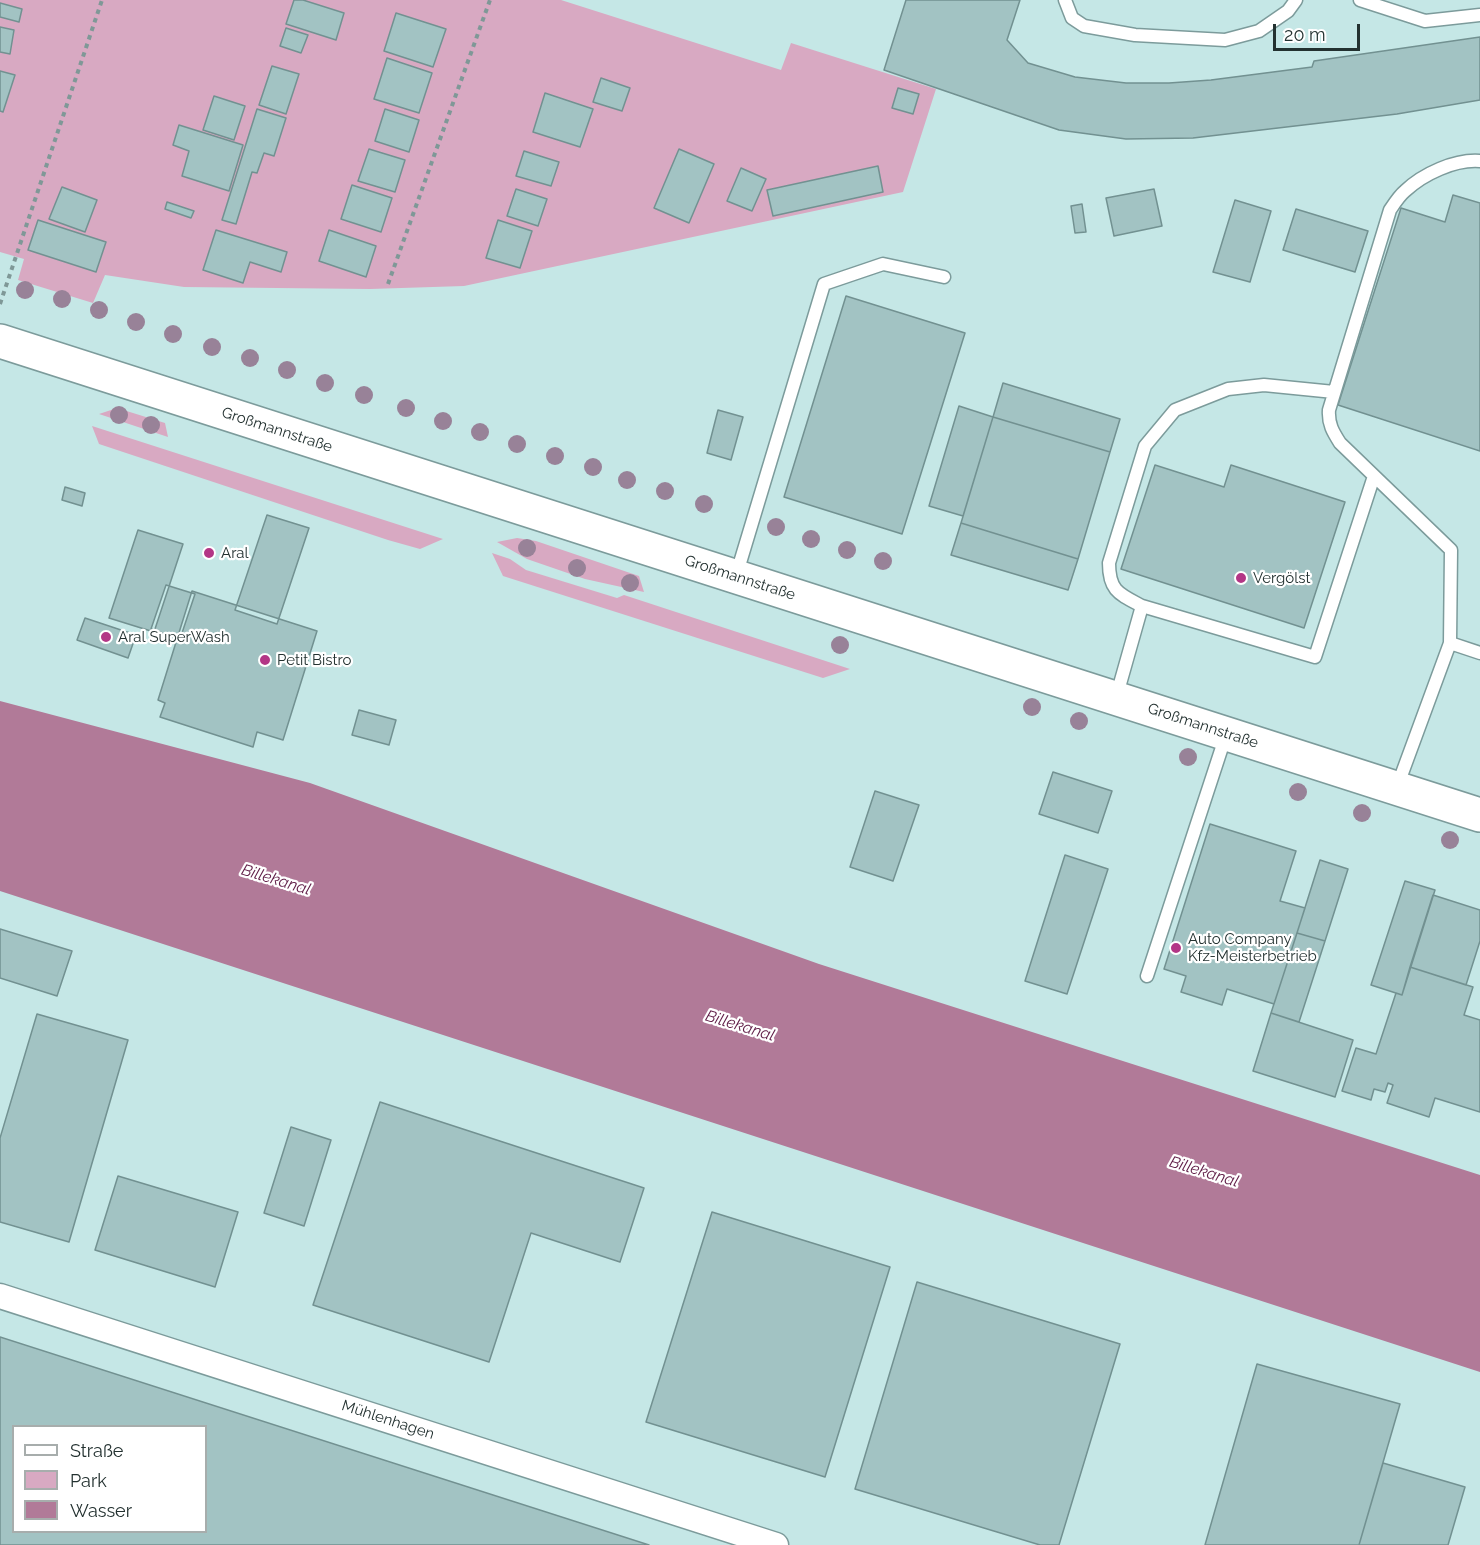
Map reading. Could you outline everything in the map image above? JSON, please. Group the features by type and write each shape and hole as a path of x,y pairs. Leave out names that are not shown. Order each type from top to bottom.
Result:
{"main road":[{"name":"Großmannstraße","path":"0,341 1480,815"}],"street":[{"name":"Mühlenhagen","path":"0,1296 776,1545"}],"lane":[{"path":"1065,0 1072,18 1084,26 1136,35 1225,40 1259,31 1288,11 1296,0"},
{"path":"1360,0 1425,21 1480,15"},
{"path":"1396,788 1450,643 1451,550 1340,443 1328,419 1329,410 1390,210 1403,192 1420,179 1467,160 1480,161"},
{"path":"736,577 824,284 883,264 944,277"},
{"path":"1334,392 1264,385 1228,389 1175,410 1145,446 1109,563 1109,579 1118,594 1142,606 1315,657 1374,476"},
{"path":"1116,698 1142,606"},
{"path":"1450,643 1480,653"},
{"path":"1147,976 1226,734"}],"path":[{"path":"0,304 102,0"},
{"path":"388,284 490,0"}],"green space":[{"path":"0,0 561,0 781,70 791,43 936,89 903,192 464,286 370,289 184,287 105,275 93,303 18,280 24,259 0,252"},
{"path":"117,408 165,423 168,437 99,414"},
{"path":"92,426 443,539 420,549 388,540 99,444"},
{"path":"517,538 536,541 639,576 644,592 585,579 527,559 497,542"},
{"path":"492,553 510,559 526,570 617,598 624,595 850,669 823,678 503,576"}],"water":[{"name":"Billekanal","path":"0,701 310,783 819,964 1480,1175 1480,1372 0,891"}],"building":[{"path":"294,0 303,0 344,13 336,40 286,24"},
{"path":"906,0 1020,0 1007,40 1028,63 1075,77 1126,83 1211,80 1312,67 1314,61 1480,37 1480,100 1397,114 1193,138 1126,139 1059,130 884,70"},
{"path":"0,3 22,9 19,22 0,17"},
{"path":"396,13 446,29 433,67 384,51"},
{"path":"0,27 14,30 10,54 0,52"},
{"path":"286,28 308,35 301,53 280,46"},
{"path":"387,58 432,73 419,113 374,99"},
{"path":"272,66 299,74 286,114 259,105"},
{"path":"0,71 15,75 3,112 0,111"},
{"path":"601,78 630,88 622,111 593,102"},
{"path":"898,88 919,94 913,114 892,108"},
{"path":"545,93 593,109 580,147 533,132"},
{"path":"214,96 245,106 234,140 203,130"},
{"path":"257,109 286,118 274,156 264,153 257,173 252,172 236,224 222,220"},
{"path":"385,109 419,120 409,152 375,141"},
{"path":"179,125 243,145 229,191 182,176 189,151 173,145"},
{"path":"369,149 405,160 395,192 358,181"},
{"path":"679,149 714,164 689,223 654,208"},
{"path":"524,151 559,162 551,186 516,176"},
{"path":"878,166 883,192 773,216 767,190"},
{"path":"741,168 766,179 752,211 727,201"},
{"path":"352,185 392,198 381,232 341,219"},
{"path":"62,187 97,200 85,232 49,219"},
{"path":"516,189 547,199 538,226 507,216"},
{"path":"1154,189 1162,226 1114,236 1106,198"},
{"path":"1453,195 1480,203 1480,451 1338,405 1401,208 1445,222"},
{"path":"1235,200 1271,211 1250,282 1213,272"},
{"path":"167,202 194,211 191,218 165,209"},
{"path":"1082,204 1086,232 1075,233 1071,206"},
{"path":"1296,209 1368,231 1355,272 1283,250"},
{"path":"38,220 106,242 96,272 28,250"},
{"path":"498,220 532,231 520,268 486,258"},
{"path":"216,230 287,252 281,272 250,262 243,283 203,270"},
{"path":"329,230 376,246 366,277 319,261"},
{"path":"846,296 965,333 902,534 784,497"},
{"path":"1003,383 1120,419 1110,452 993,417"},
{"path":"959,406 993,417 963,516 929,506"},
{"path":"718,410 743,417 731,460 707,453"},
{"path":"993,417 1110,452 1078,559 961,523"},
{"path":"1155,465 1224,487 1231,465 1345,502 1304,628 1121,569"},
{"path":"65,487 85,493 82,506 62,500"},
{"path":"267,515 309,528 277,624 235,610"},
{"path":"961,523 1078,559 1068,590 951,555"},
{"path":"138,530 183,544 154,632 109,618"},
{"path":"166,585 195,594 180,639 151,629"},
{"path":"192,591 317,631 283,740 257,732 253,747 160,717 165,703 158,700"},
{"name":"Aral SuperWash","path":"85,618 136,635 128,658 77,640"},
{"path":"359,710 396,720 389,745 352,735"},
{"path":"1053,772 1112,791 1098,833 1039,814"},
{"path":"875,791 919,805 893,881 850,867"},
{"path":"1210,824 1296,851 1280,901 1305,908 1274,1004 1227,989 1222,1005 1181,992 1186,976 1164,969"},
{"path":"1065,855 1108,869 1067,994 1025,981"},
{"path":"1320,860 1348,869 1325,941 1297,933"},
{"path":"1405,881 1435,890 1402,995 1371,985"},
{"path":"1433,895 1480,910 1480,941 1466,985 1410,967"},
{"path":"0,929 72,951 57,996 0,978"},
{"path":"1297,933 1325,941 1299,1022 1271,1013"},
{"path":"1410,967 1473,987 1464,1015 1480,1020 1480,1112 1435,1098 1429,1117 1387,1103 1393,1085 1388,1083 1385,1092 1374,1089 1371,1100 1342,1091 1356,1048 1376,1054 1396,993 1402,995"},
{"path":"1271,1013 1353,1040 1335,1097 1253,1071"},
{"path":"37,1014 128,1040 69,1242 0,1222 0,1138"},
{"path":"380,1102 644,1188 620,1262 531,1233 489,1362 313,1305"},
{"path":"291,1127 331,1140 304,1226 264,1213"},
{"path":"118,1176 238,1212 215,1287 95,1250"},
{"path":"712,1212 890,1267 825,1477 646,1422"},
{"path":"917,1282 1120,1344 1059,1545 1040,1545 855,1489"},
{"path":"0,1337 649,1545 0,1545"},
{"path":"1257,1364 1400,1404 1359,1545 1205,1545"},
{"path":"1383,1463 1465,1487 1448,1545 1359,1545"}],"place":[{"name":"Aral","path":"209,553"},
{"name":"Vergölst","path":"1241,578"},
{"name":"Aral SuperWash","path":"106,637"},
{"name":"Petit Bistro","path":"265,660"},
{"name":"Auto Company Kfz-Meisterbetrieb","path":"1176,948"}]}
